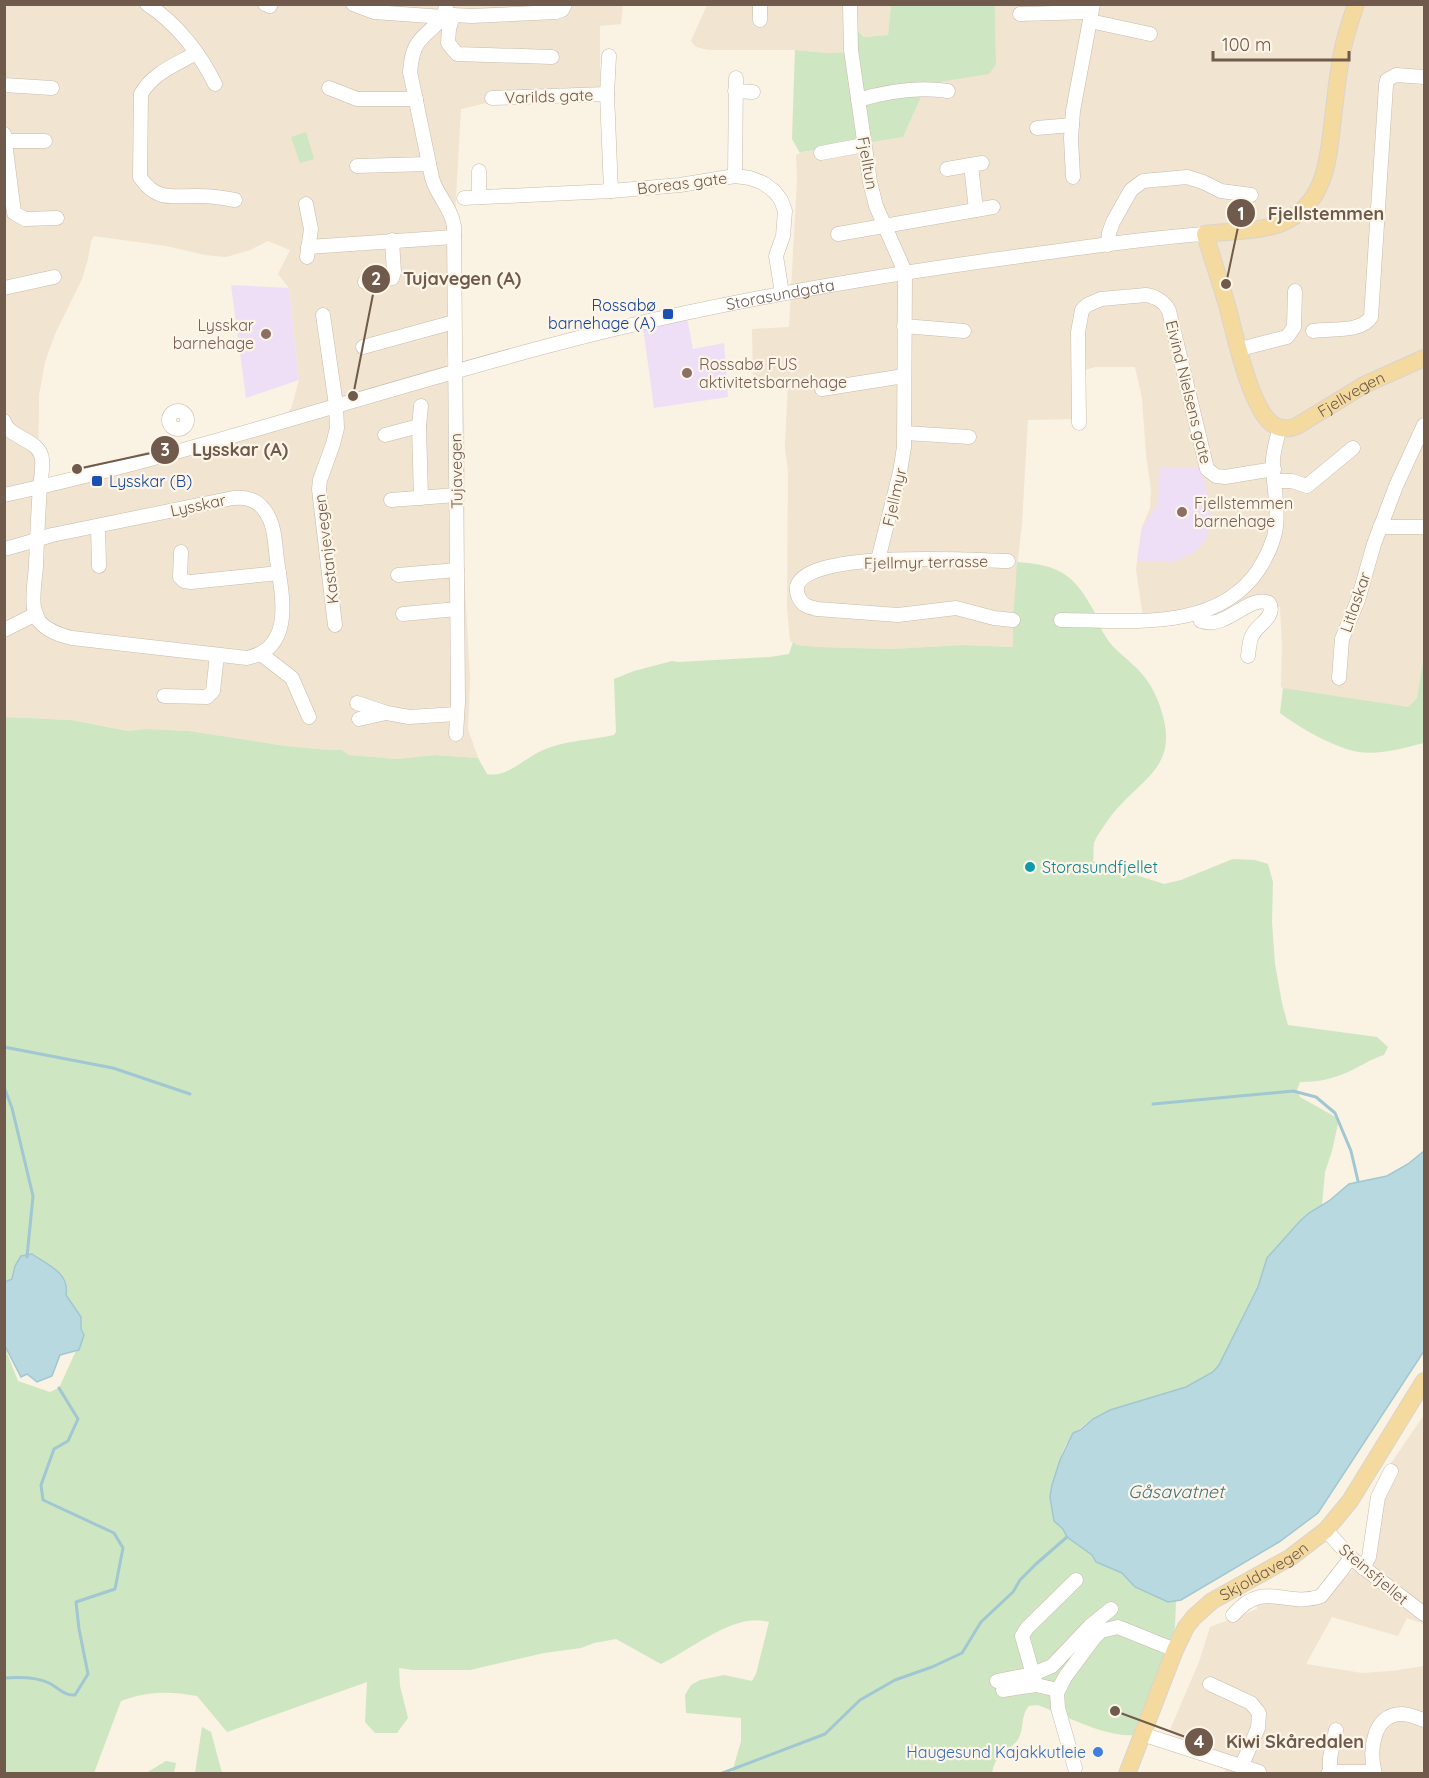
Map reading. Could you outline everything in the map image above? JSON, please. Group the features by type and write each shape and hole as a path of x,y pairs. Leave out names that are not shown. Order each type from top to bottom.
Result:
{"main road":[{"name":"Storasundgata","path":"1205,234 1264,228 1281,223 1295,216 1316,195 1326,173 1341,56 1348,25 1356,4"},
{"path":"1205,234 1248,379 1270,422 1280,427"},
{"name":"Fjellvegen","path":"1280,427 1285,429 1297,426 1364,385 1425,358"},
{"name":"Skjoldavegen","path":"1127,1773 1175,1650 1190,1622 1212,1601 1291,1557 1326,1530 1350,1501 1425,1381"}],"street":[{"path":"147,4 175,26 196,53 215,84"},
{"path":"353,4 374,12 556,12 562,10 566,4"},
{"path":"760,4 760,20"},
{"name":"Fjelltun","path":"850,4 851,50 872,190 884,225 905,272"},
{"path":"447,12 448,43 457,54 552,57"},
{"name":"Tujavegen","path":"447,12 416,45 410,72 429,164 435,186 451,213 454,237 458,609 456,734"},
{"path":"1020,15 1091,12 1150,34"},
{"path":"1073,177 1072,125 1091,12"},
{"path":"196,53 158,74 147,84 141,94 140,177 146,186 158,194 171,197 202,196 235,200"},
{"name":"Varilds gate","path":"609,56 607,94 611,191"},
{"path":"1313,331 1361,326 1371,317 1387,80 1396,75 1425,77"},
{"path":"735,176 736,84 753,92"},
{"path":"4,85 52,88"},
{"path":"329,88 357,99 416,99"},
{"path":"858,100 906,89 928,88 948,91"},
{"name":"Varilds gate","path":"492,98 607,94"},
{"path":"1037,128 1072,125"},
{"path":"4,134 8,204 14,213 25,219 57,218"},
{"path":"5,141 45,141"},
{"path":"821,153 864,145"},
{"path":"357,166 429,164"},
{"path":"947,169 976,164 976,210"},
{"path":"479,171 479,197"},
{"name":"Boreas gate","path":"464,198 611,191 680,185 735,176 750,178 774,191 785,211 785,225 776,256 782,293"},
{"path":"1108,245 1113,222 1131,190 1143,181 1187,177 1221,191 1251,195"},
{"path":"306,204 311,228 310,250 341,244 454,237"},
{"path":"838,234 993,207"},
{"name":"Storasundgata","path":"4,495 40,488 170,454 560,342 640,323 782,293 905,272 1205,234"},
{"path":"365,282 388,280 393,276 392,240"},
{"name":"Fjellmyr","path":"878,560 900,472 905,433 905,272"},
{"path":"4,288 54,277"},
{"path":"1240,349 1287,337 1294,327 1295,291"},
{"name":"Eivind Nielsens gate","path":"1079,423 1078,333 1083,310 1087,305 1101,299 1153,296 1163,302 1169,311 1207,469 1216,476 1225,477 1274,475"},
{"name":"Kastanjevegen","path":"323,315 336,405 336,436 319,489 335,625"},
{"path":"363,347 454,322"},
{"path":"904,326 964,331"},
{"path":"822,389 904,376"},
{"path":"421,406 419,426 421,498"},
{"name":"Litlaskar","path":"1339,678 1342,639 1358,600 1380,527 1396,486 1425,425"},
{"path":"386,435 419,426"},
{"path":"1061,620 1159,620 1198,613 1216,607 1239,592 1266,558 1276,528 1277,494 1274,453 1280,427"},
{"path":"7,429 35,447 42,456 33,601 36,614 45,627 52,632 72,638 247,658 261,654 292,678 309,717"},
{"path":"905,433 969,437"},
{"path":"1274,475 1307,486 1353,448"},
{"path":"391,500 456,495"},
{"name":"Lysskar","path":"4,549 52,535 232,498 251,499 261,506 269,518 279,573 283,619 274,640 261,654"},
{"path":"98,526 99,566"},
{"path":"1380,527 1425,527"},
{"path":"181,552 178,572 180,577 191,582 279,573"},
{"name":"Fjellmyr terrasse","path":"1008,561 878,560 813,570 797,583 796,591 800,600 807,607 818,609 898,615 956,608 993,618 1013,620"},
{"path":"398,575 457,570"},
{"path":"1198,613 1201,621 1214,623 1257,602 1269,603 1270,615 1252,635 1248,656"},
{"path":"403,614 458,609"},
{"path":"4,630 36,614"},
{"path":"164,696 207,698 213,691 217,655"},
{"path":"357,703 387,713 420,717 457,714"},
{"path":"359,719 387,713"},
{"path":"1363,1568 1369,1557 1378,1497 1391,1471"},
{"name":"Steinsfjellet","path":"1326,1530 1351,1558 1425,1614"},
{"name":"Skjoldavegen","path":"1233,1615 1242,1604 1259,1596 1304,1599 1321,1596 1351,1558"},
{"path":"1034,1680 1022,1641 1024,1632 1076,1580"},
{"path":"1000,1686 1034,1680 1052,1666 1090,1626 1111,1609"},
{"path":"1075,1768 1058,1708 1058,1690 1094,1638 1101,1631 1118,1627 1175,1650"},
{"path":"1034,1680 1058,1690"},
{"path":"1210,1684 1251,1703 1259,1713 1258,1728 1242,1765"},
{"path":"1336,1730 1329,1773 1375,1773 1372,1761 1375,1735 1386,1719 1402,1714 1425,1720"},
{"path":"1142,1734 1259,1772"}],"shaded area":[{"path":"5,5 623,5 621,24 600,26 600,91 491,102 461,109 446,374 463,370 464,571 470,678 468,729 478,758 435,755 396,759 349,755 342,750 286,746 189,731 146,729 128,731 71,720 5,717","holes":["94,236 166,246 205,255 226,257 250,250 268,241 290,250 278,274 289,288 299,380 292,406 285,417 38,493 39,395 45,362 55,334 82,279 91,241"]},
{"path":"707,5 891,5 888,35 864,37 851,25 853,52 827,53 796,50 708,50 696,47 691,41"},
{"path":"995,5 1424,5 1424,654 1417,698 1407,708 1288,690 1281,687 1280,607 1144,624 1136,569 1142,527 1150,508 1151,490 1142,398 1135,367 1096,367 1080,371 1076,419 1028,420 1022,523 1015,587 1014,647 963,645 892,649 818,647 797,645 790,641 787,606 788,471 785,448 788,379 753,380 752,329 789,327 797,180 796,155 805,151 903,137 921,97 932,83 996,64"},
{"name":"Lysskar barnehage","path":"231,285 289,288 299,380 246,398"},
{"name":"Rossabø FUS aktivitetsbarnehage","path":"687,318 693,349 724,343 728,397 654,408 643,327"},
{"name":"Fjellstemmen barnehage","path":"1159,468 1198,468 1203,474 1213,520 1206,539 1194,553 1173,562 1137,561 1142,527 1158,504"},
{"path":"1424,1415 1424,1624 1407,1618 1398,1636 1332,1617 1306,1664 1362,1673 1424,1666 1424,1773 1224,1773 1227,1763 1169,1732 1199,1662 1210,1627 1257,1609 1257,1598 1327,1597 1367,1555 1383,1475"}],"green space":[{"path":"891,5 995,5 996,64 989,74 932,83 921,97 903,137 800,153 792,139 795,50 827,53 852,52 851,25 864,37 888,35"},
{"path":"306,132 314,159 300,163 291,137"},
{"path":"1017,562 1044,566 1064,574 1080,589 1107,638 1144,676 1158,701 1165,724 1166,743 1162,758 1154,771 1119,807 1101,830 1094,843 1093,861 1164,884 1181,880 1233,859 1255,860 1268,864 1273,882 1272,922 1275,964 1288,1025 1377,1037 1388,1047 1384,1055 1342,1074 1319,1081 1300,1082 1297,1090 1300,1097 1339,1119 1325,1172 1322,1205 1300,1221 1267,1258 1258,1287 1219,1366 1209,1375 1190,1385 1121,1407 1089,1422 1076,1432 1066,1445 1060,1461 1054,1521 1063,1529 1067,1537 1092,1555 1096,1562 1122,1573 1168,1602 1176,1601 1172,1643 1134,1735 1111,1733 1038,1705 1029,1706 1026,1710 1017,1741 996,1761 992,1773 732,1773 741,1741 741,1718 686,1713 685,1695 691,1685 700,1680 724,1675 752,1681 756,1674 769,1622 756,1620 727,1627 661,1664 616,1639 470,1670 399,1668 400,1686 408,1718 397,1733 375,1733 365,1722 367,1682 227,1732 197,1696 177,1693 140,1695 121,1701 94,1773 5,1773 5,717 71,720 128,731 146,729 189,731 286,746 342,750 349,755 396,759 435,755 478,758 487,774 494,775 513,768 546,749 575,741 614,735 616,732 614,679 634,671 672,661 770,657 789,654 793,642 797,645 818,647 892,649 963,645 1013,647","holes":["9,1335 80,1342 59,1388 50,1392 18,1381 7,1353"]},
{"path":"1424,654 1424,743 1384,752 1359,752 1340,747 1318,737 1280,713 1283,688 1408,707 1417,698"},
{"path":"202,1727 211,1732 222,1773 195,1773"},
{"path":"166,1761 176,1763 174,1773 146,1773"}],"water":[{"name":"Gåsavatnet","path":"1424,1151 1424,1351 1318,1513 1279,1542 1181,1600 1168,1602 1135,1587 1122,1573 1096,1562 1092,1555 1067,1537 1063,1529 1054,1521 1050,1497 1052,1485 1060,1460 1073,1433 1110,1410 1186,1387 1213,1372 1219,1365 1258,1287 1267,1258 1300,1221 1349,1184 1387,1176 1408,1164"},
{"path":"32,1254 56,1270 65,1281 66,1295 81,1317 81,1329 84,1335 79,1350 60,1355 52,1376 37,1382 27,1374 21,1377 5,1346 5,1282 12,1279 15,1266 21,1256"}],"waterway":[{"path":"4,1047 113,1068 190,1094"},
{"path":"4,1087 12,1108 33,1196 27,1257"},
{"path":"1153,1104 1293,1091 1316,1097 1335,1113 1351,1151 1358,1181"},
{"path":"4,1678 39,1680 65,1693 75,1695 88,1674 76,1602 115,1589 123,1548 114,1533 43,1500 41,1485 54,1449 68,1441 78,1419 59,1388"},
{"path":"720,1774 825,1734 860,1700 895,1680 962,1653 981,1622 1013,1592 1020,1580 1036,1564 1067,1537"}],"place":[{"name":"Fjellstemmen","path":"1226,284"},
{"name":"Rossabø barnehage (A)","path":"668,314"},
{"name":"Lysskar barnehage","path":"266,334"},
{"name":"Rossabø FUS aktivitetsbarnehage","path":"687,373"},
{"name":"Tujavegen (A)","path":"353,396"},
{"name":"Lysskar (A)","path":"77,469"},
{"name":"Lysskar (B)","path":"97,481"},
{"name":"Fjellstemmen barnehage","path":"1182,512"},
{"name":"Storasundfjellet","path":"1030,867"},
{"name":"Kiwi Skåredalen","path":"1115,1711"},
{"name":"Haugesund Kajakkutleie","path":"1098,1752"}]}
